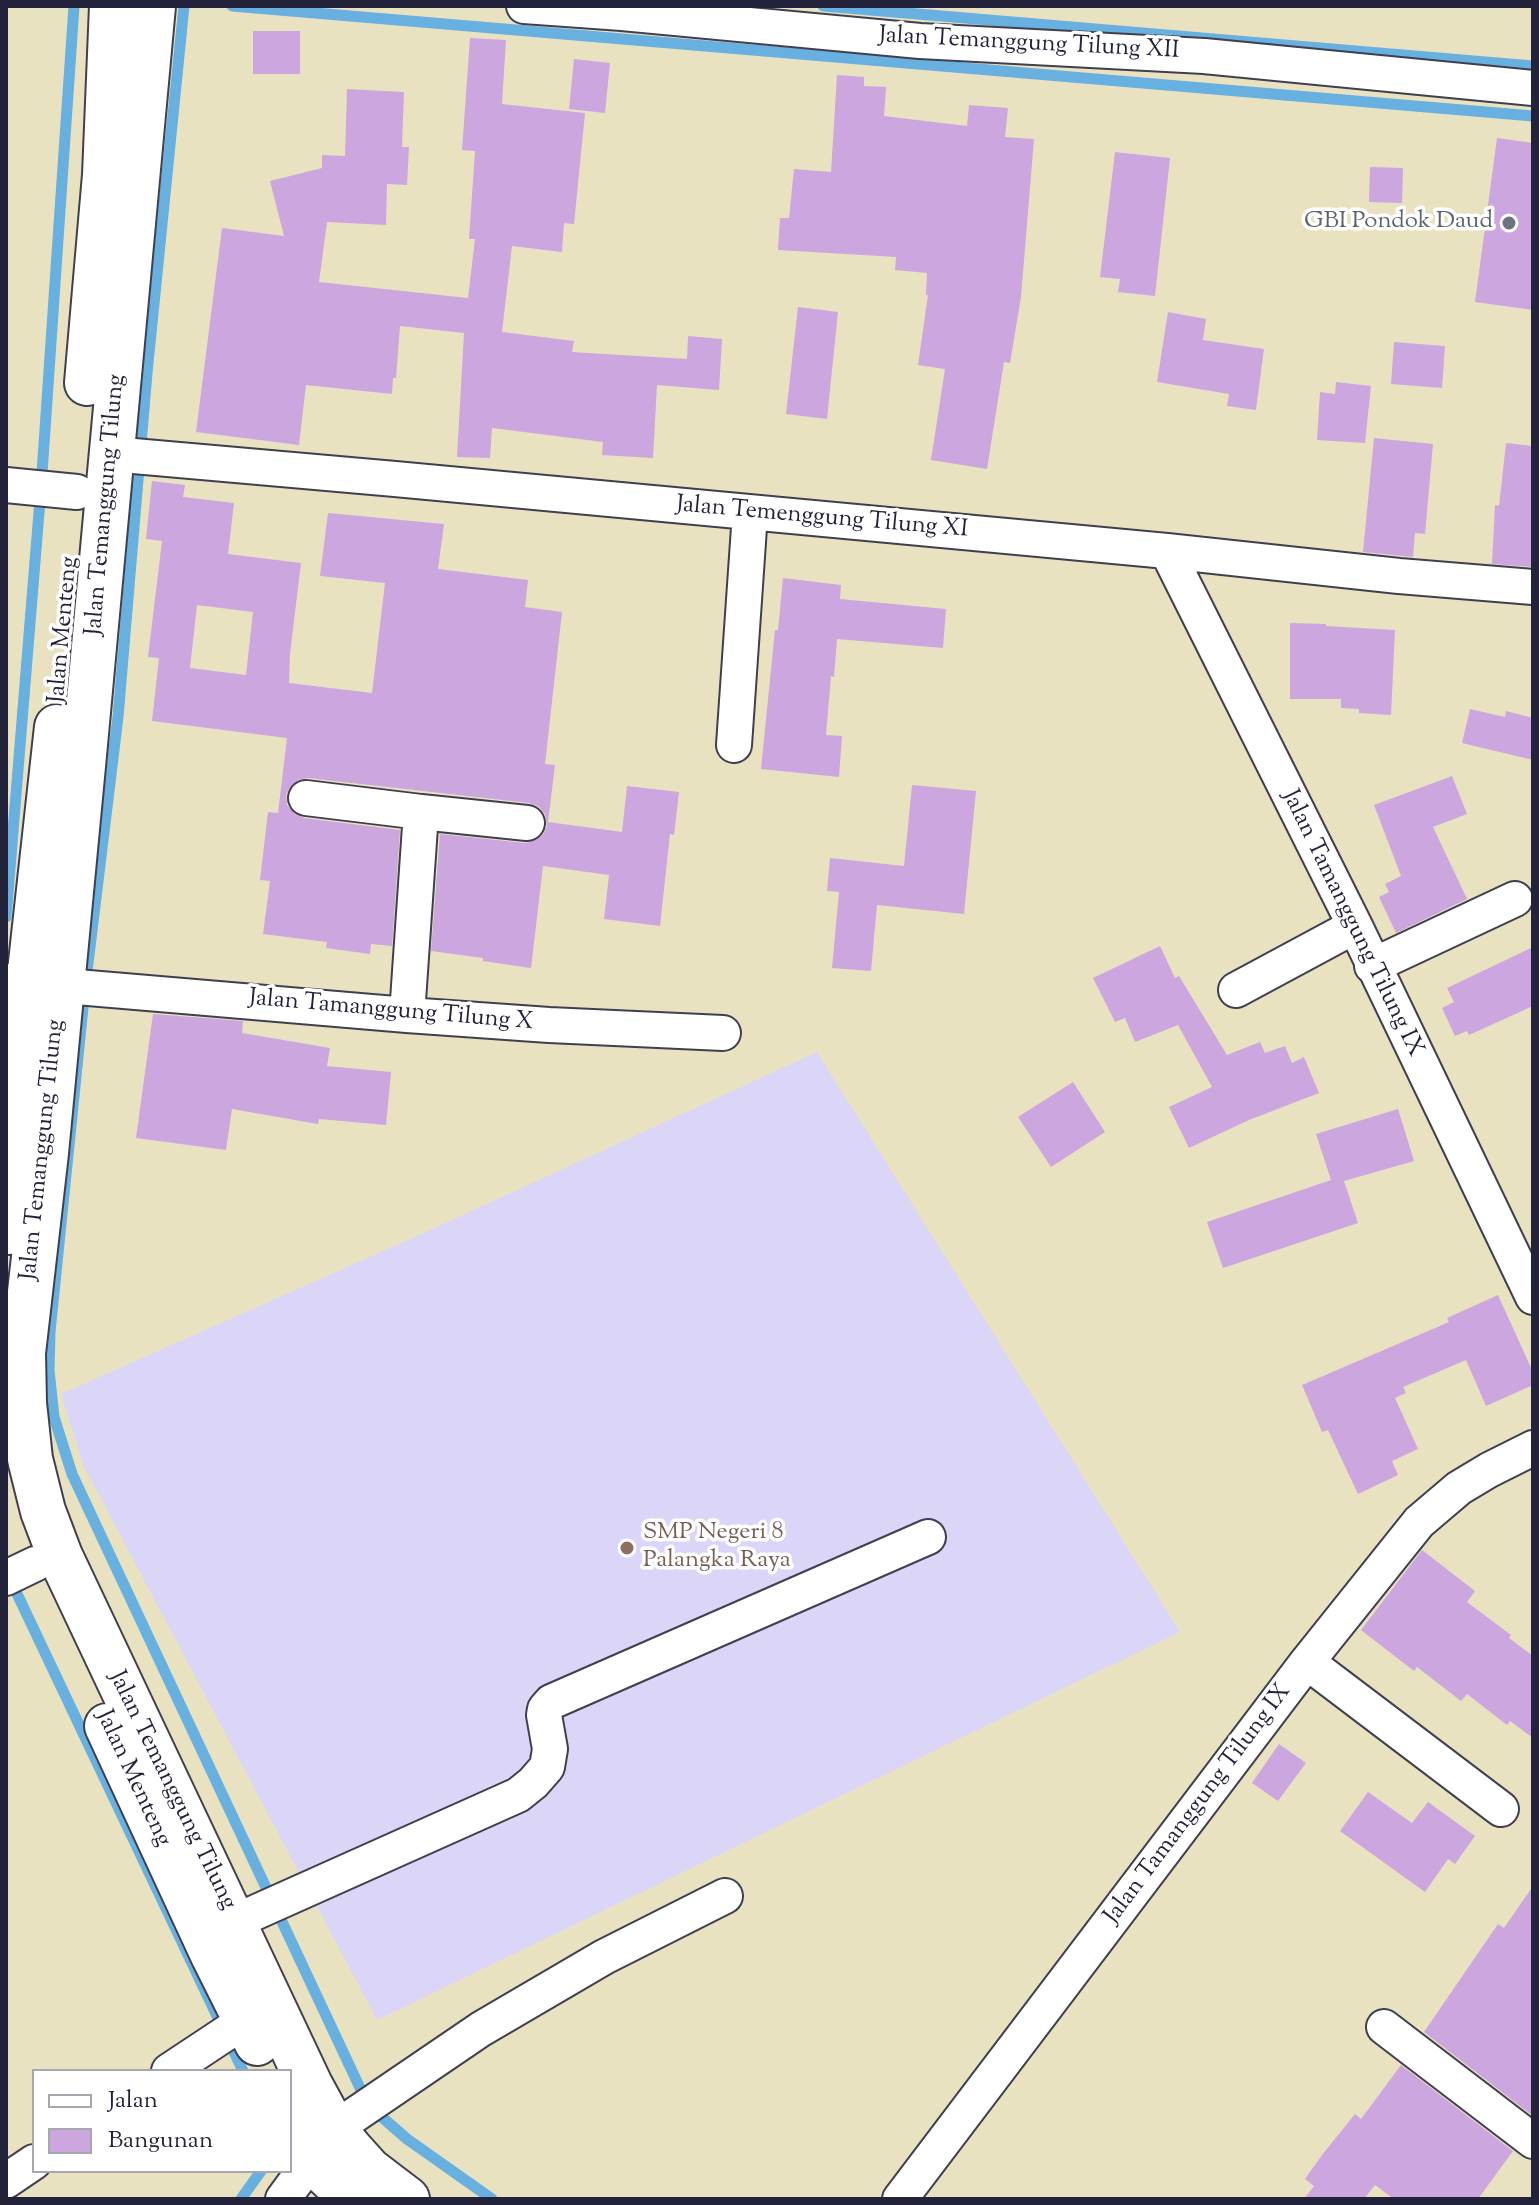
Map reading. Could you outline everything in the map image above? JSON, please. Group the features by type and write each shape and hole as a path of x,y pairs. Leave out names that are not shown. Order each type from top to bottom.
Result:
{"street":[{"name":"Jalan Menteng","path":"6,1254 105,175 112,6"},
{"name":"Jalan Temanggung Tilung","path":"153,6 83,766 32,983 46,1153 23,1353 30,1459 43,1511 60,1556 287,2039 323,2143 369,2170 407,2199"},
{"name":"Jalan Temanggung Tilung XII","path":"524,6 920,41 1204,56 1533,88"},
{"name":"Jalan Temenggung Tilung XI","path":"111,454 1533,587"},
{"path":"6,485 77,492"},
{"path":"734,745 750,513"},
{"name":"Jalan Tamanggung Tilung IX","path":"1167,551 1355,926 1533,1297"},
{"path":"306,798 527,823"},
{"path":"407,1015 421,812"},
{"path":"1372,966 1515,899"},
{"path":"1236,990 1355,926"},
{"name":"Jalan Tamanggung Tilung X","path":"32,983 407,1015 723,1033"},
{"name":"Jalan Tamanggung Tilung IX","path":"900,2199 1307,1662 1428,1513 1459,1488 1533,1448"},
{"name":"Jalan Menteng","path":"6,1482 14,1513 20,1571 98,1707 269,2069"},
{"path":"234,1922 518,1795 547,1767 550,1749 544,1715 551,1702 928,1537"},
{"path":"1307,1662 1501,1809"},
{"path":"283,2199 323,2143 481,2029 604,1957 725,1896"},
{"path":"172,2069 246,2020"},
{"path":"1384,2027 1533,2141"},
{"path":"292,2117 323,2143 325,2173 353,2199"},
{"path":"6,2181 32,2163"}],"shaded area":[{"name":"SMP Negeri 8 Palangka Raya","path":"817,1052 1180,1632 377,2020 83,1465 61,1394 417,1236"}],"building":[{"path":"253,31 300,31 300,74 253,74"},
{"path":"470,38 506,40 502,104 585,113 574,224 564,223 562,252 512,246 502,332 574,341 572,352 687,359 688,336 722,339 719,390 657,385 653,458 602,455 603,442 492,428 490,458 457,457 464,333 400,326 392,394 306,385 299,445 196,432 222,228 284,236 270,181 322,168 322,155 345,156 347,89 404,92 402,147 409,147 407,185 387,184 386,225 327,222 319,282 468,298 475,239 469,239 475,151 462,150"},
{"path":"574,59 610,63 605,113 569,109"},
{"path":"837,75 864,77 864,86 886,87 884,116 967,126 969,105 1008,108 1005,137 1034,139 1021,297 1010,363 1004,362 987,469 931,460 945,369 918,365 928,295 927,273 895,270 896,257 778,250 780,218 789,218 794,169 831,172"},
{"name":"GBI Pondok Daud","path":"1497,138 1533,143 1533,310 1475,302"},
{"path":"1115,152 1170,158 1155,296 1118,292 1120,279 1100,277"},
{"path":"1370,167 1403,168 1402,203 1369,202"},
{"path":"798,307 838,312 827,419 786,414"},
{"path":"1168,312 1206,319 1203,340 1264,349 1256,410 1227,406 1229,394 1157,382"},
{"path":"1394,342 1445,346 1442,388 1391,384"},
{"path":"1336,382 1371,386 1365,443 1317,440 1320,392 1335,394"},
{"path":"1374,438 1433,444 1425,534 1415,533 1413,557 1363,552"},
{"path":"1506,443 1533,446 1533,567 1492,564 1495,505 1499,506"},
{"path":"152,481 185,485 183,497 234,503 228,554 301,563 289,683 372,693 385,583 320,576 328,513 444,524 438,569 528,580 525,607 562,612 545,764 555,765 548,822 622,832 627,786 679,792 674,835 670,834 660,926 604,919 609,875 543,866 531,968 431,951 440,834 525,843 543,835 547,826 545,814 538,806 529,803 308,778 298,780 286,795 287,805 295,814 304,818 400,830 392,946 371,944 370,954 326,948 327,942 263,934 270,881 260,880 268,812 278,813 287,738 152,721 159,658 148,657 162,541 146,539","holes":["197,605 253,612 246,675 190,668"]},
{"path":"783,578 841,585 840,599 946,609 943,648 837,639 826,735 842,736 839,777 761,769"},
{"path":"1290,623 1395,630 1391,715 1359,713 1359,709 1341,708 1341,699 1290,699"},
{"path":"1470,709 1505,717 1506,711 1533,718 1533,760 1462,743"},
{"path":"1452,776 1467,814 1433,827 1467,899 1396,933 1379,897 1389,892 1385,884 1401,876 1374,805"},
{"path":"912,785 976,791 964,914 877,905 871,971 832,968 839,892 827,891 830,858 904,866"},
{"path":"1160,946 1175,978 1179,976 1227,1055 1260,1042 1265,1053 1285,1046 1292,1063 1304,1057 1319,1093 1249,1120 1189,1148 1169,1107 1212,1087 1178,1025 1135,1042 1125,1018 1115,1022 1093,978"},
{"path":"1533,947 1533,1006 1469,1035 1467,1031 1455,1036 1442,1008 1454,1002 1447,988"},
{"path":"153,1014 243,1021 242,1033 330,1048 327,1066 391,1072 386,1125 319,1119 318,1124 232,1109 226,1150 136,1138"},
{"path":"1073,1082 1105,1132 1051,1167 1018,1117"},
{"path":"1398,1109 1414,1161 1344,1181 1358,1223 1223,1268 1207,1222 1331,1180 1316,1134"},
{"path":"1498,1295 1533,1372 1533,1385 1486,1406 1466,1360 1403,1387 1406,1393 1395,1398 1418,1449 1392,1461 1398,1475 1358,1494 1328,1430 1322,1432 1302,1385 1449,1322 1447,1318"},
{"path":"1422,1550 1475,1591 1467,1602 1533,1656 1533,1738 1510,1721 1507,1725 1467,1694 1461,1701 1417,1667 1414,1671 1361,1630"},
{"path":"1279,1744 1306,1763 1278,1801 1252,1783"},
{"path":"1368,1792 1412,1823 1428,1802 1475,1836 1455,1864 1448,1859 1425,1892 1340,1831"},
{"path":"1533,1886 1533,2116 1424,2032 1498,1924 1504,1928"},
{"path":"1401,2065 1513,2151 1478,2199 1394,2199 1375,2185 1364,2199 1304,2199 1314,2186 1305,2179 1322,2155 1355,2114 1361,2119"}],"waterway":[{"path":"6,917 41,488 74,6"},
{"path":"184,6 147,373 118,717 85,988 50,1332 49,1370 54,1417 72,1474 368,2105 407,2139 492,2199"},
{"path":"232,6 1533,116"},
{"path":"823,6 1533,66"},
{"path":"11,1581 242,2069"},
{"path":"241,2199 260,2173"}],"place":[{"name":"GBI Pondok Daud","path":"1509,223"},
{"name":"SMP Negeri 8 Palangka Raya","path":"627,1548"}]}
